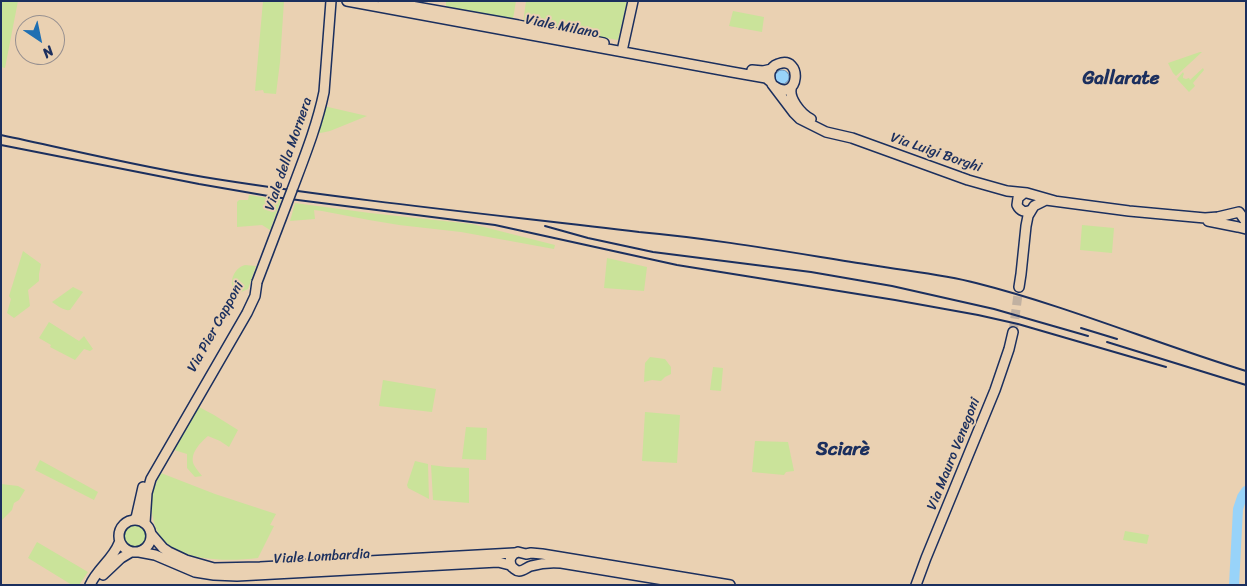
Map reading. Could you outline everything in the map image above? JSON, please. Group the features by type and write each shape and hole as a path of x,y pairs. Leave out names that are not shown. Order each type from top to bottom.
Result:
{"street":[{"name":"Viale della Mornera","path":"257,282 321,106 324,92 331,1"},
{"name":"Viale Milano","path":"347,1 761,72 772,69"},
{"name":"Viale Milano","path":"383,1 518,25 763,78 772,84"},
{"path":"622,49 633,1"},
{"path":"781,63 791,66 796,74 792,86 781,89 772,84 770,75 772,69 775,65 781,63"},
{"name":"Via Luigi Borghi","path":"772,84 800,119 826,132 852,138 968,180 1010,192 1055,201 1183,216"},
{"name":"Via Luigi Borghi","path":"792,86 791,96 806,116 852,138"},
{"path":"1010,192 1017,201 1018,207 1029,209 1046,200 1055,201"},
{"path":"1017,201 1020,196 1027,194 1034,200 1029,209 1026,226 1019,287"},
{"path":"1183,216 1211,218 1239,212 1244,220 1215,222"},
{"path":"1183,216 1246,230"},
{"name":"Via Pier Capponi","path":"133,520 136,518 146,478 257,282"},
{"name":"Via Pier Capponi","path":"145,523 147,493 151,479 247,312 255,296 257,282"},
{"name":"Via Mauro Venegoni","path":"916,585 995,390 1013,332"},
{"path":"140,520 145,523 149,528 151,540 144,550 121,558 91,585 94,577 116,551 119,543 120,529 126,522 140,520"},
{"name":"Viale Lombardia","path":"151,534 169,552 186,560 214,568 514,553"},
{"path":"119,543 123,548 135,552"},
{"name":"Viale Lombardia","path":"135,552 155,555 195,572 237,576 498,562 510,565"},
{"path":"694,585 551,562 518,571 514,570 510,565 510,559 514,553 518,552 542,554 730,585"},
{"path":"526,554 529,562 527,567"}],"green space":[{"path":"1,1 18,1 5,68 1,67"},
{"path":"263,1 284,1 276,94 264,93 263,90 255,91"},
{"path":"446,1 516,1 513,19 446,7"},
{"path":"526,1 627,1 618,40 523,24"},
{"path":"733,11 764,17 762,32 729,26"},
{"path":"1202,52 1176,76 1173,73 1168,63"},
{"path":"1203,68 1204,70 1193,83 1195,86 1189,92 1177,79 1183,72 1183,78 1189,78 1190,80"},
{"path":"315,104 367,116 330,131 306,136"},
{"path":"249,195 281,200 270,230 262,225 237,227 237,202 239,200 248,200"},
{"path":"295,203 472,224 555,245 554,249 461,232 399,225 314,210 315,219 290,221"},
{"path":"1082,225 1114,228 1112,253 1080,250"},
{"path":"23,251 41,264 39,281 28,290 30,306 14,318 7,313 11,299 9,296"},
{"path":"607,258 647,267 644,291 604,288"},
{"path":"245,265 256,266 248,289 239,293 235,292 232,284 233,276 238,269"},
{"path":"73,287 83,292 70,310 63,309 52,302"},
{"path":"49,322 79,341 84,336 93,349 90,351 84,349 75,360 50,347 51,345 39,338"},
{"path":"650,357 665,359 671,367 671,374 661,381 652,380 644,382 645,363"},
{"path":"713,367 723,368 721,391 710,390"},
{"path":"383,380 436,389 432,412 379,406"},
{"path":"199,407 238,430 229,447 208,436 202,442 194,453 193,461 202,476 195,477 187,468 187,454 174,450"},
{"path":"645,412 680,415 677,463 642,461"},
{"path":"466,427 487,428 486,460 462,459"},
{"path":"755,441 788,442 794,471 786,472 784,475 752,472"},
{"path":"40,460 98,492 94,500 35,470"},
{"path":"415,461 428,464 429,499 408,488 407,485"},
{"path":"431,465 469,468 469,503 433,500"},
{"path":"161,473 215,494 276,514 270,525 274,526 258,558 211,559 180,551 167,544 158,533 151,508 152,494"},
{"path":"1,484 18,486 25,490 19,500 14,503 12,510 1,521"},
{"path":"135,525 140,526 146,532 146,542 140,548 135,549 130,548 124,542 123,537 124,532 130,526"},
{"path":"1125,531 1149,535 1147,544 1123,540"},
{"path":"37,542 88,572 79,585 72,585 28,558"}],"water":[{"path":"782,70 787,72 789,77 787,82 782,84 777,82 775,77 777,72"}],"waterway":[{"path":"1234,585 1238,509 1246,491"}],"tunnel":[{"path":"1013,332 1019,287"}],"railway":[{"path":"1,135 162,170 269,187 697,238 950,277 1010,292 1246,371"},
{"path":"1,145 274,197 495,225 677,265 978,315 1018,324 1166,367"},
{"path":"545,226 588,238 653,252 811,272 892,286 994,309 1088,336"},
{"path":"1081,328 1117,339"},
{"path":"1107,342 1246,385"}],"district":[{"name":"Gallarate","path":"1121,79"},
{"name":"Sciarè","path":"843,450"}]}
